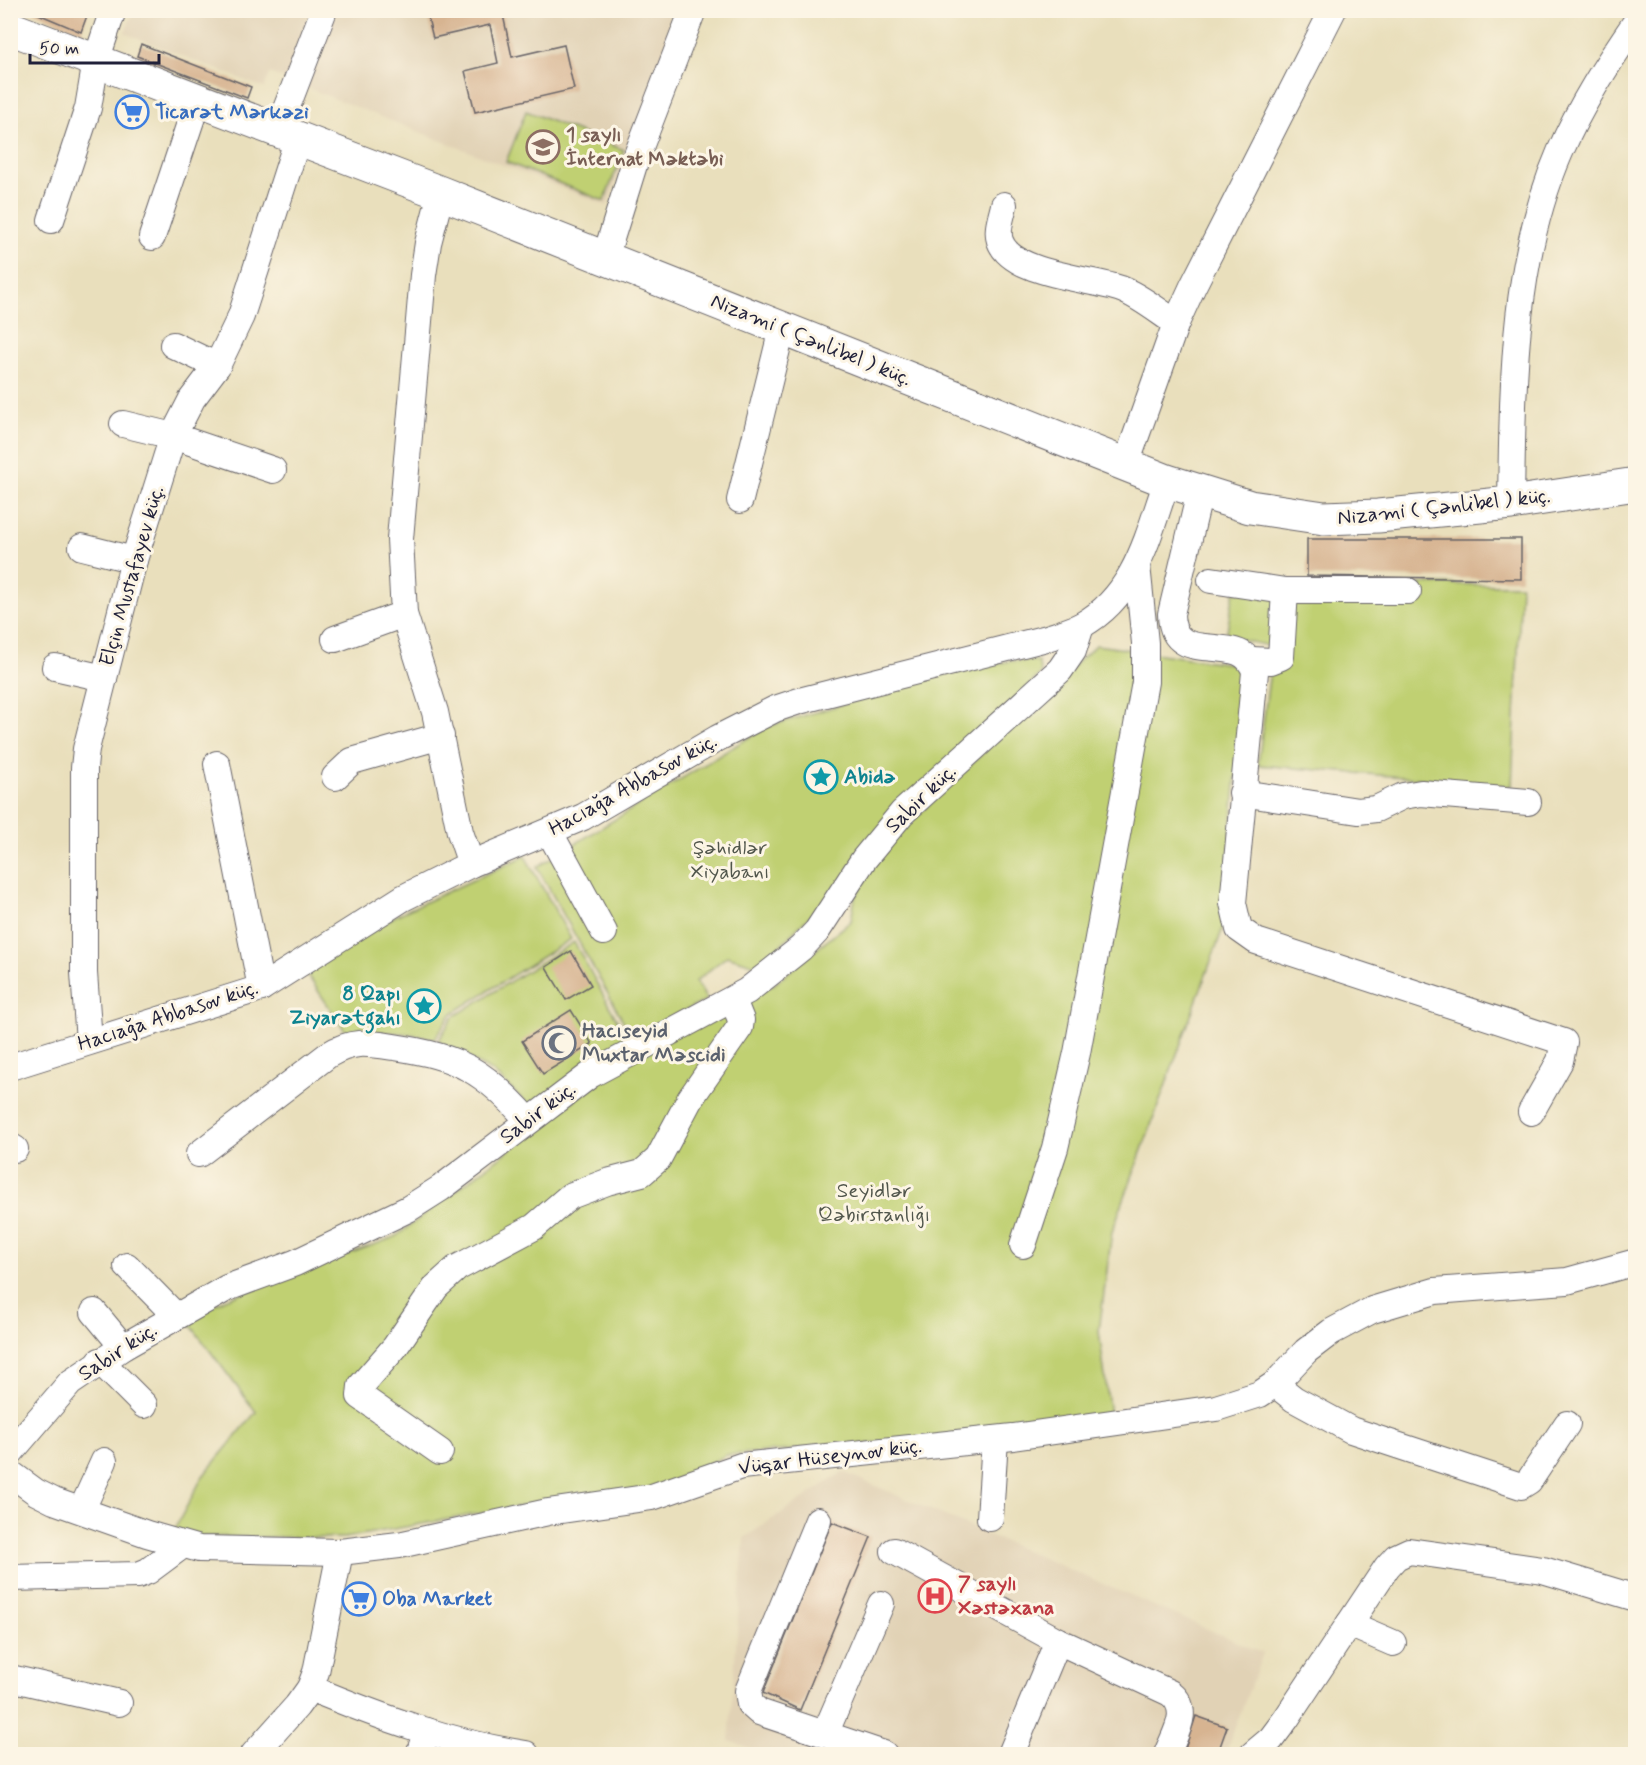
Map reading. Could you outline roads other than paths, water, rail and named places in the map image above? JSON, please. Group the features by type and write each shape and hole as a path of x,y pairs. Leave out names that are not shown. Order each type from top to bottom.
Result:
{"main road":[{"name":"Nizami ( Çənlibel ) küç.","path":"10,28 441,193 1167,481 1250,507 1324,518 1378,516 1511,503 1635,484"}],"street":[{"path":"51,220 88,108 96,61 113,10"},
{"name":"Elçin Mustafayev küç.","path":"89,1041 84,973 84,768 104,678 134,560 173,436 192,399 218,366 241,316 288,134 324,10"},
{"path":"604,258 637,155 693,10"},
{"path":"1126,464 1176,323 1333,10"},
{"path":"1511,503 1512,396 1521,290 1530,246 1560,153 1584,105 1635,22"},
{"path":"152,237 198,99"},
{"path":"441,193 423,275 400,539 404,614 441,736 460,832 471,864"},
{"path":"1004,205 999,229 1001,243 1016,261 1044,271 1090,280 1124,290 1176,323"},
{"path":"740,500 782,329"},
{"path":"173,345 218,366"},
{"path":"123,424 173,436 273,470"},
{"name":"Hacıağa Abbasov küç.","path":"10,1067 261,988 403,898 471,864 583,817 718,738 775,709 799,700 1047,638 1081,626 1119,596 1137,565 1167,481"},
{"path":"1200,492 1171,614 1171,625 1176,635 1188,644 1245,653 1251,660 1255,672 1233,903 1239,929 1256,942 1564,1042 1560,1061 1531,1112"},
{"path":"82,548 134,560"},
{"path":"1023,1245 1055,1148 1077,1053 1145,682 1145,644 1137,565"},
{"path":"1211,580 1286,591 1408,591"},
{"path":"1251,660 1271,661 1281,657 1286,591"},
{"path":"335,639 404,614"},
{"name":"Sabir küç.","path":"14,1441 70,1383 100,1361 175,1315 227,1288 295,1263 408,1209 474,1163 528,1120 621,1056 733,1000 801,948 817,931 864,859 902,813 1060,670 1073,651 1081,626"},
{"path":"55,667 104,678"},
{"path":"335,777 352,761 441,736"},
{"path":"217,764 261,988"},
{"path":"1242,793 1358,811 1377,809 1403,796 1421,793 1528,802"},
{"path":"549,833 604,932"},
{"path":"440,1452 372,1407 360,1396 361,1386 395,1347 436,1287 457,1268 534,1227 570,1196 607,1182 642,1173 658,1159 690,1099 740,1027 741,1020 733,1000"},
{"path":"199,1154 327,1055 343,1046 356,1043 434,1053 450,1058 496,1085 528,1120"},
{"name":"Vüqar Hüseynov küç.","path":"10,1473 36,1492 183,1545 220,1550 340,1552 399,1545 548,1512 652,1497 741,1466 995,1439 1216,1408 1260,1394 1275,1384 1306,1351 1331,1332 1372,1310 1399,1300 1454,1288 1567,1281 1635,1262"},
{"path":"127,1266 175,1315"},
{"path":"94,1312 123,1347"},
{"path":"100,1361 144,1405"},
{"path":"1275,1384 1294,1399 1351,1430 1521,1486 1529,1481 1567,1424"},
{"path":"990,1518 995,1439"},
{"path":"82,1509 104,1461"},
{"path":"818,1520 748,1691 750,1704 759,1712 884,1755"},
{"path":"10,1578 138,1575 148,1571 183,1545"},
{"path":"894,1551 1058,1641 1170,1694 1180,1701 1182,1712 1167,1755"},
{"path":"1253,1755 1271,1739 1286,1719 1387,1567 1396,1557 1409,1551 1543,1570 1635,1598"},
{"path":"254,1755 310,1688 316,1672 340,1552"},
{"path":"825,1734 881,1604"},
{"path":"1349,1624 1393,1643"},
{"path":"1011,1755 1058,1641"},
{"path":"10,1678 119,1702"},
{"path":"310,1688 377,1716 423,1743 526,1755"}],"place":[{"name":"Ticarət Mərkəzi","path":"132,112"},
{"name":"1 saylı İnternat Məktəbi","path":"543,147"},
{"name":"Abidə","path":"821,777"},
{"name":"8 Qapı Ziyarətgahı","path":"424,1006"},
{"name":"Hacıseyid Muxtar Məscidi","path":"559,1043"},
{"name":"7 saylı Xəstəxana","path":"935,1596"},
{"name":"Oba Market","path":"359,1599"}],"park label":[{"name":"Şəhidlər Xiyabanı","path":"730,860"},
{"name":"Seyidlər Qəbirstanlığı","path":"874,1203"}]}
